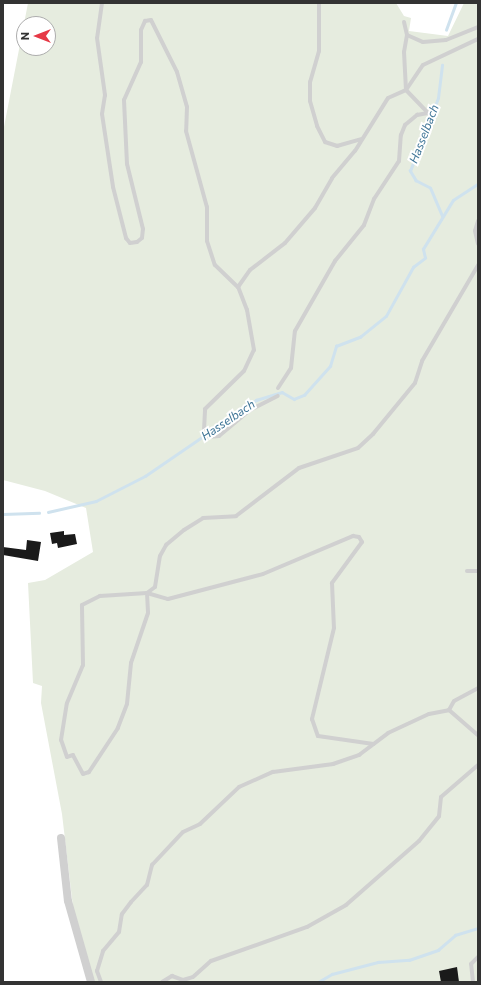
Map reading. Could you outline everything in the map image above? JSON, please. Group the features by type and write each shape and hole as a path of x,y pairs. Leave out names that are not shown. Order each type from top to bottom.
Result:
{"street":[{"path":"61,838 68,901 91,982"}],"lane":[{"path":"102,3 97,38 105,95 102,114 113,187 126,238 130,243 136,242 142,238 143,230 127,164 124,100 141,62 141,30 145,21 151,20 177,72 188,107 186,131 207,207 208,241 215,265 238,287 247,310 254,350 244,371 205,409 204,430"},
{"path":"319,3 319,51 310,82 310,101 317,126 325,142 337,146 363,139"},
{"path":"278,388 291,368 295,331 335,261 364,225 374,199 399,161 400,135 405,125 417,115 428,113 406,90 403,73 407,35 404,22"},
{"path":"407,35 423,42 446,40 478,27"},
{"path":"238,287 250,270 285,243 316,208 332,178 363,139 388,98 406,90 423,65 478,39"},
{"path":"478,221 475,231 478,244"},
{"path":"147,593 155,587 160,556 166,545 184,530 203,518 236,516 299,468 358,448 373,434 415,383 422,361 478,265"},
{"path":"208,437 219,436 250,410 278,396"},
{"path":"147,593 148,613 131,663 127,704 118,728 89,772 83,774 73,755 67,757 61,740 67,703 83,665 82,604 100,596 147,593 168,599 263,574 359,537 362,542 360,549 341,567 332,583 334,628 312,719 318,736 373,744"},
{"path":"466,571 478,571"},
{"path":"449,710 454,700 478,688"},
{"path":"101,982 97,971 103,951 119,932 122,914 147,885 152,865 183,832 200,824 239,787 273,772 333,764 359,755 388,733 429,714 449,710"},
{"path":"449,710 478,735"},
{"path":"162,982 172,976 183,980 193,977 211,961 307,927 346,905 419,842 439,816 441,797 478,765"},
{"path":"473,982 471,964 478,957"}],"shaded area":[{"path":"28,3 396,3 404,16 411,18 409,31 448,36 464,3 478,3 478,982 94,982 73,907 62,814 41,703 42,686 33,683 28,583 45,580 93,552 86,508 45,491 3,480 3,132 18,56 56,56 56,16 25,16"}],"building":[{"path":"64,531 64,535 75,534 77,544 58,548 57,543 52,544 50,533"},
{"path":"27,540 41,542 38,561 3,555 3,547 26,550"},
{"path":"457,967 459,982 441,982 439,971"}],"waterway":[{"name":"Hasselbach","path":"446,30 456,3"},
{"name":"Hasselbach","path":"442,65 438,98 410,171 416,181 430,188 442,216"},
{"name":"Hasselbach","path":"48,512 96,501 145,476 256,400 282,392 294,399 304,395 330,366 336,346 360,337 386,316 413,267 425,258 423,249 453,200 478,184"},
{"name":"Hasselbach","path":"3,514 39,513"},
{"path":"318,982 332,974 378,962 409,960 438,950 455,935 478,928"}]}
